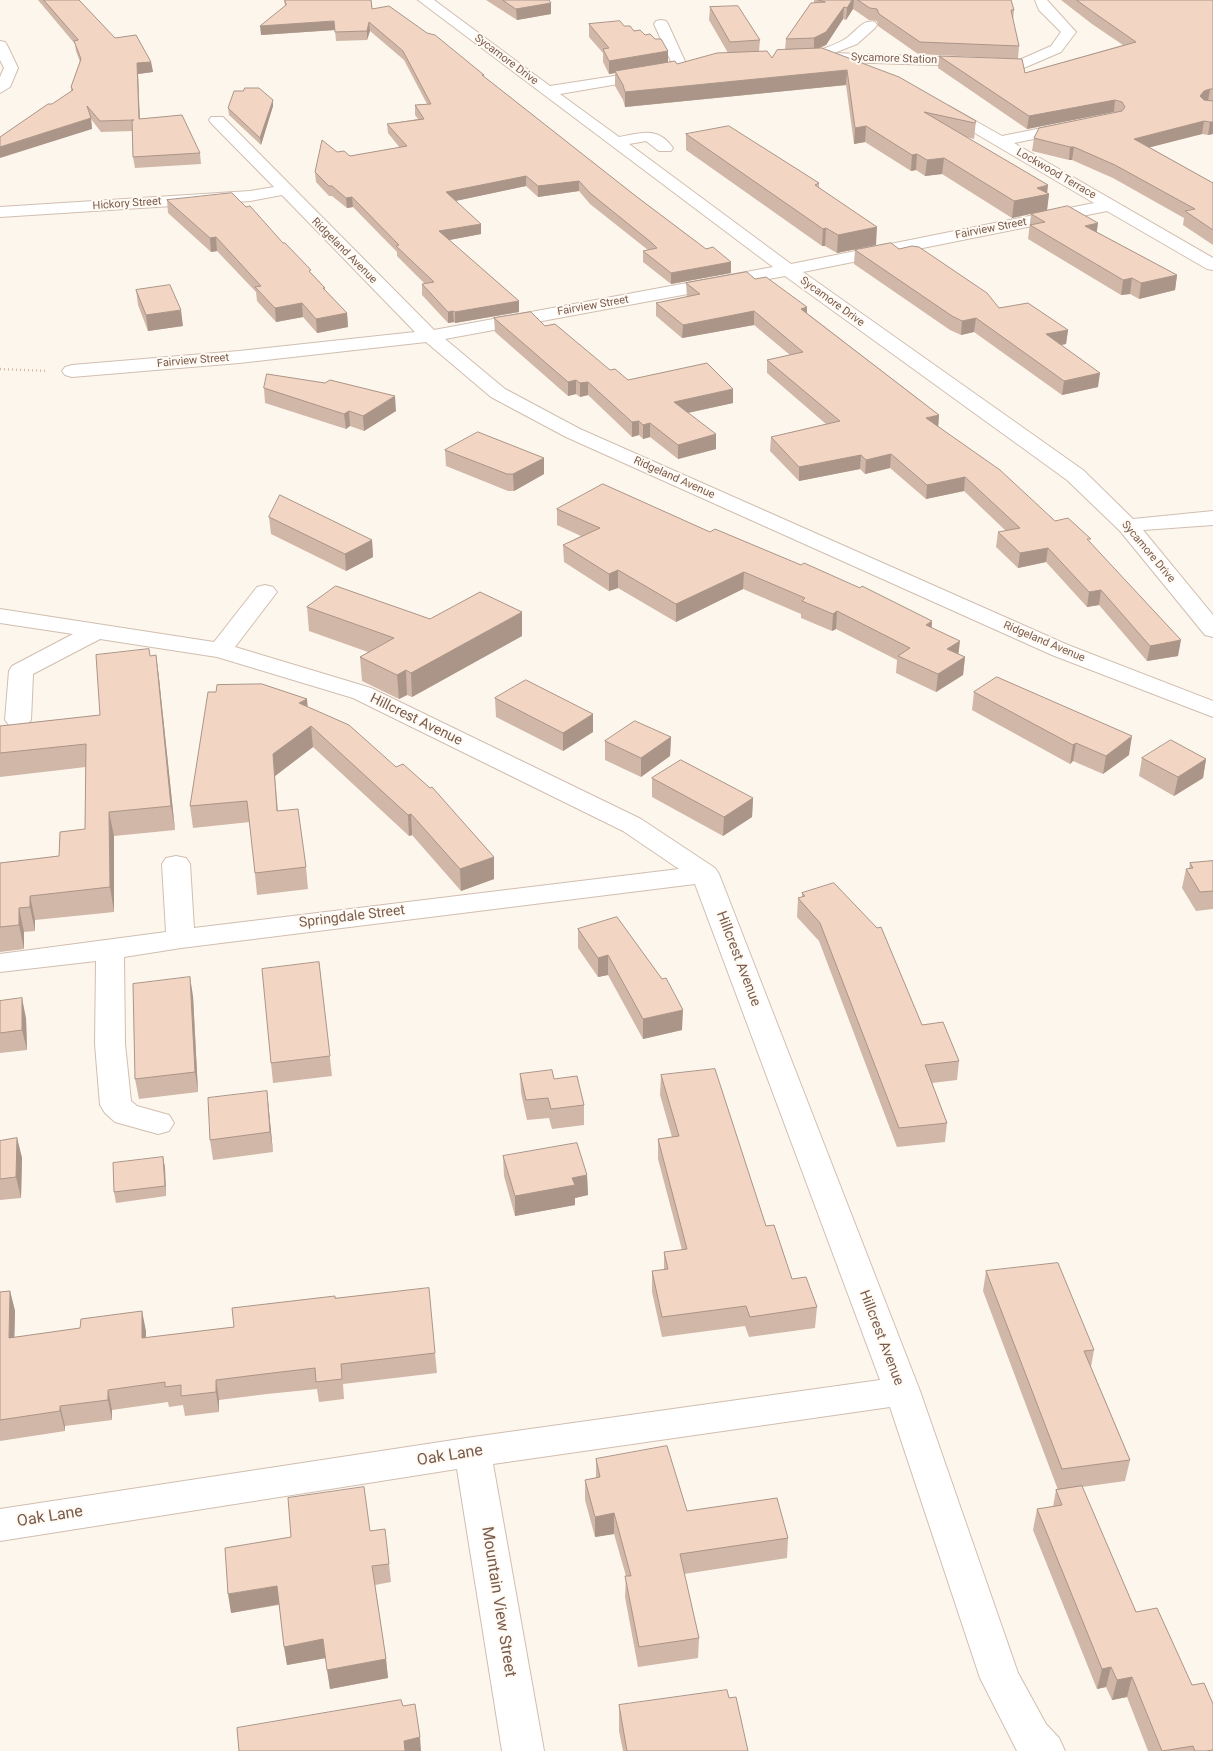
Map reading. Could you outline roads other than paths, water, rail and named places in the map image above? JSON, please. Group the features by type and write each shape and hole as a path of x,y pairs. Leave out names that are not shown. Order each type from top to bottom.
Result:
{"street":[{"name":"Sycamore Drive","path":"425,0 548,91 602,124 616,142 788,270 1075,475 1128,526 1213,630"},
{"name":"Sycamore Station","path":"796,58 970,62 1019,66 1056,49 1069,32 1044,7 1041,0"},
{"path":"661,24 681,68"},
{"name":"Sycamore Station","path":"814,57 852,41 870,25"},
{"path":"0,45 11,68 5,84 0,88"},
{"path":"548,91 698,65"},
{"name":"Lockwood Terrace","path":"934,103 1213,265"},
{"name":"Ridgeland Avenue","path":"217,120 430,336 498,393 573,432 1060,650 1213,710"},
{"path":"1000,141 1086,125"},
{"path":"616,142 649,136 665,148"},
{"name":"Hickory Street","path":"0,212 250,196 284,190"},
{"name":"Fairview Street","path":"72,371 239,357 430,336 788,270 1110,205"},
{"path":"1128,526 1152,522 1213,518"},
{"path":"220,650 266,592"},
{"name":"Hillcrest Avenue","path":"0,616 220,650 362,693 632,825 705,874 902,1391 1000,1678 1031,1736 1044,1751"},
{"path":"18,720 21,671 97,631"},
{"path":"176,864 181,939"},
{"name":"Springdale Street","path":"0,963 705,874"},
{"path":"110,950 110,1044 116,1105 126,1114 158,1123"},
{"name":"Oak Lane","path":"0,1525 473,1452 902,1391"},
{"name":"Mountain View Street","path":"473,1452 523,1751"}]}
